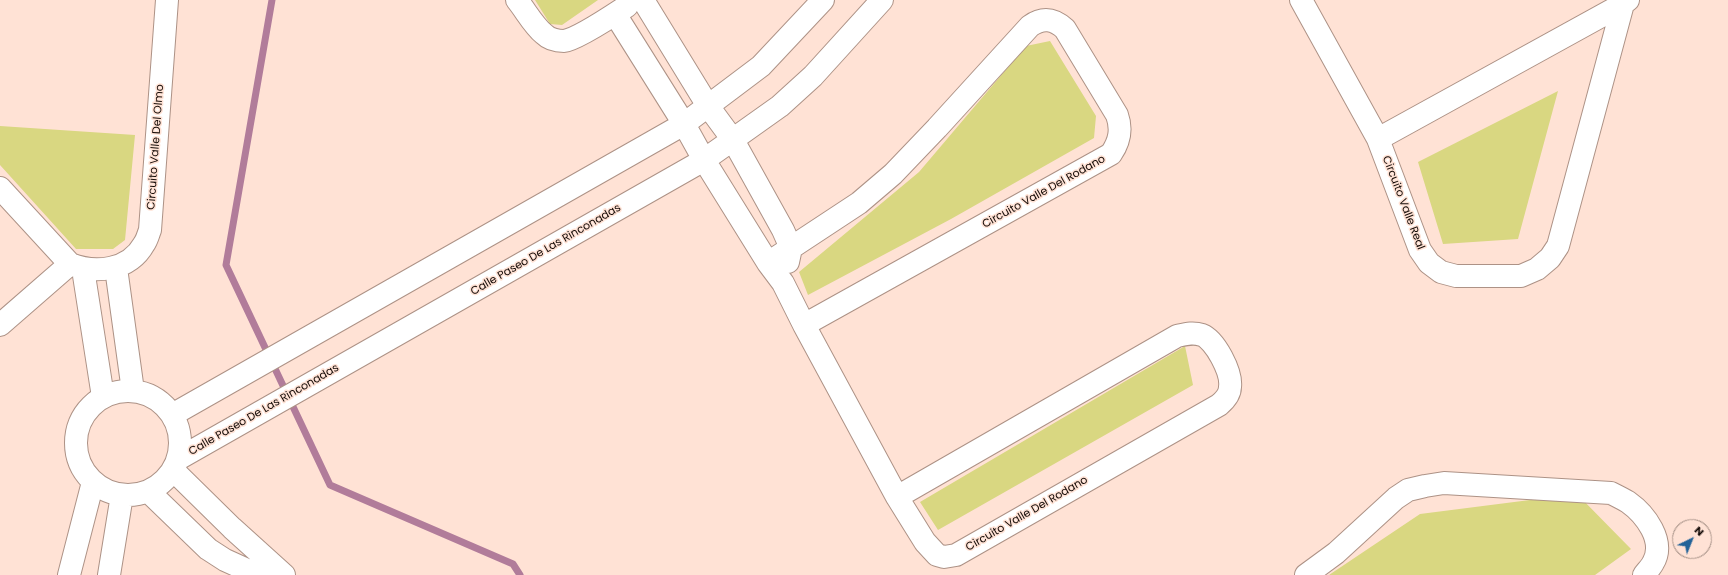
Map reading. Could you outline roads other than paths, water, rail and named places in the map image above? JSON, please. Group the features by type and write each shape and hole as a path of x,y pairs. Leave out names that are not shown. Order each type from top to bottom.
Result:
{"street":[{"name":"Circuito Valle Del Olmo","path":"110,268 131,259 139,252 145,244 150,230 167,0"},
{"path":"517,0 544,35 564,41 615,14 635,0"},
{"path":"643,0 708,106 733,140 783,230 791,248 783,283"},
{"path":"172,415 684,124 761,66 823,0"},
{"name":"Calle Paseo De Las Rinconadas","path":"175,464 704,160 780,106 813,76 882,0"},
{"name":"Circuito Valle Real","path":"1301,0 1378,139 1420,250 1429,263 1441,272 1456,276 1521,276 1537,269 1550,258 1558,246 1626,2"},
{"path":"1378,139 1626,2"},
{"name":"Circuito Valle Del Rodano","path":"615,14 684,124 704,160 768,263 783,283 804,325 897,497 930,549 937,555 944,557 956,555 1219,404 1229,393 1231,386 1230,377 1212,341 1202,335 1192,333 1178,336 897,497"},
{"name":"Circuito Valle Del Rodano","path":"768,263 860,203 893,174 1026,30 1040,20 1053,20 1065,29 1117,115 1120,123 1120,136 1116,147 1106,158 804,325"},
{"path":"0,188 76,267 103,397"},
{"path":"0,324 76,267 110,268 133,391"},
{"path":"123,391 133,391 148,395 162,403 172,415 178,429 180,444 175,464 158,486 148,492 136,495 122,495 106,491 93,482 83,471 77,458 75,444 77,430 82,417 91,405 103,397 123,391"},
{"path":"175,464 232,528 284,575"},
{"path":"69,575 93,482"},
{"path":"1306,575 1336,553 1396,498 1408,490 1444,483 1611,494 1628,502 1643,516 1654,533 1658,546 1654,562 1644,575"},
{"path":"148,492 208,549 224,560 258,575"},
{"path":"109,575 122,495"}],"waterway":[{"path":"272,0 226,265 330,485 513,564 520,575"}]}
